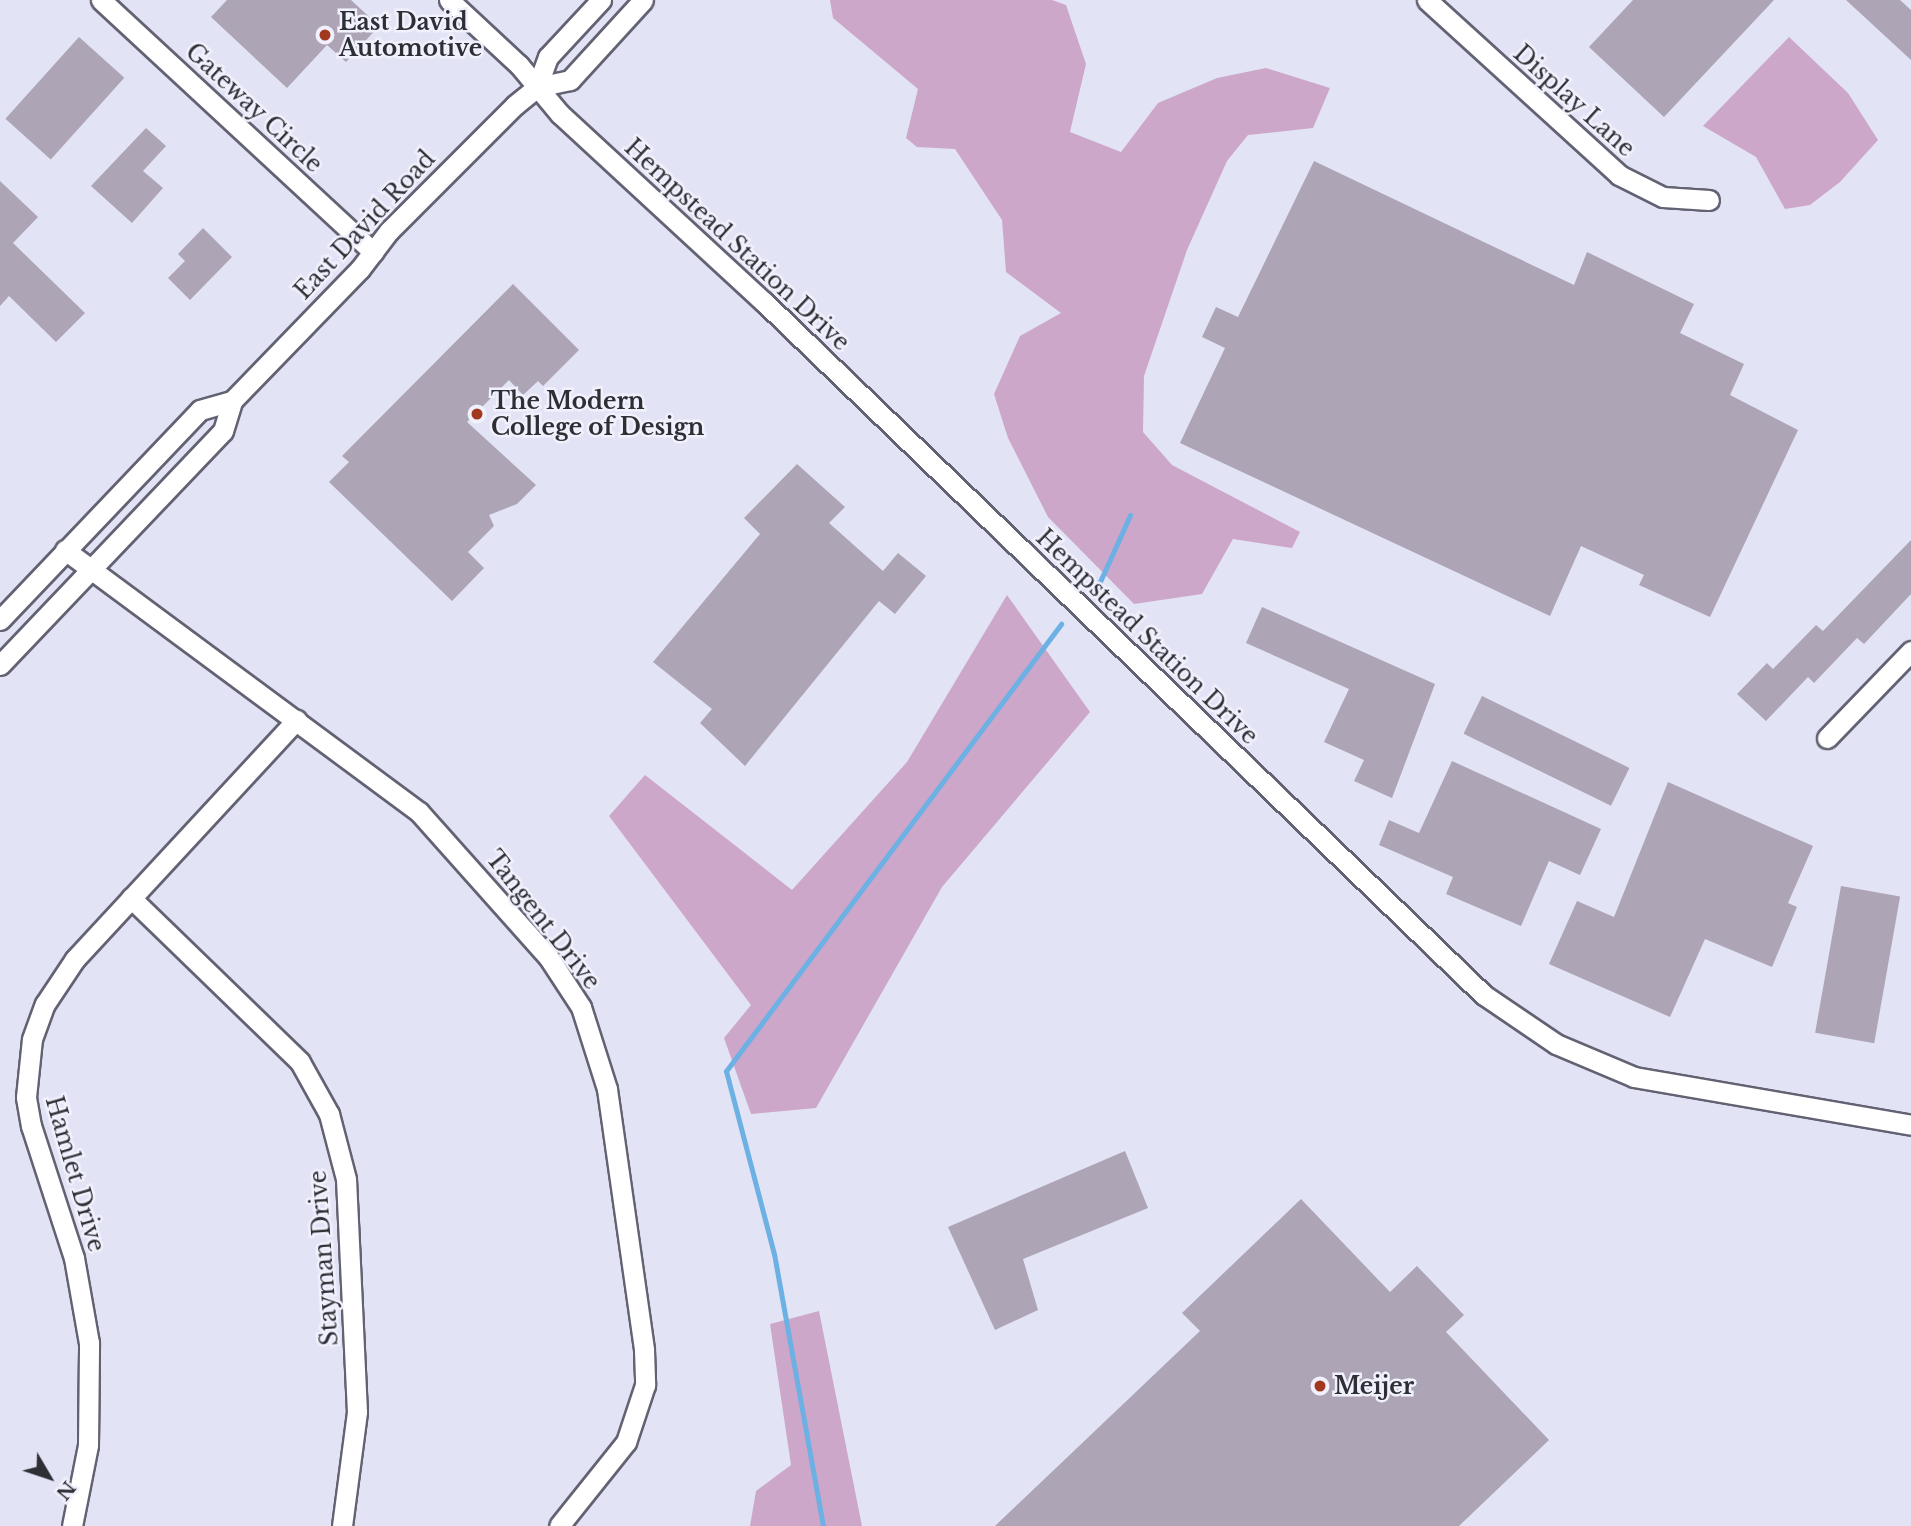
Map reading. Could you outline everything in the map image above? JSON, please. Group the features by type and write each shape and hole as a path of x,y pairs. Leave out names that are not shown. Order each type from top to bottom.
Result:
{"street":[{"name":"Gateway Circle","path":"101,0 373,252"},
{"name":"Hempstead Station Drive","path":"449,0 1484,995 1556,1044 1634,1077 1911,1125"},
{"name":"East David Road","path":"0,665 223,431 232,401 373,252 537,87 548,57 601,0"},
{"path":"537,87 570,80 643,0"},
{"name":"Display Lane","path":"1427,0 1619,175 1663,197 1709,200"},
{"name":"East David Road","path":"0,620 200,410 232,401"},
{"name":"Tangent Drive","path":"65,550 296,720 452,844 565,979 594,1037 607,1089 645,1350 645,1385 626,1442 559,1526"},
{"path":"1827,738 1911,651"},
{"name":"Hamlet Drive","path":"72,1526 88,1445 89,1343 74,1258 31,1126 28,1063 56,985 131,898 296,720"},
{"name":"Stayman Drive","path":"131,898 300,1062 329,1114 346,1179 357,1412 342,1526"}],"shaded area":[{"path":"830,0 1052,0 1066,5 1086,64 1070,132 1121,152 1158,103 1217,78 1266,68 1330,88 1313,128 1248,135 1227,161 1187,250 1144,376 1143,432 1172,465 1300,532 1292,548 1233,539 1202,594 1134,604 1048,517 1008,438 994,394 1020,336 1061,313 1006,272 1002,220 955,149 917,147 906,138 918,89 833,18"},
{"path":"1789,37 1848,93 1878,140 1840,182 1810,205 1785,209 1756,157 1703,126"},
{"path":"1007,595 1090,712 942,887 816,1108 751,1114 724,1038 751,1005 609,816 645,775 792,890 907,762"},
{"path":"819,1311 862,1526 750,1526 756,1491 791,1465 770,1324"}],"building":[{"name":"East David Automotive","path":"227,0 351,0 379,26 346,62 327,45 287,88 211,17"},
{"path":"1633,0 1774,0 1664,117 1589,47"},
{"path":"1846,0 1900,0 1911,10 1911,60"},
{"path":"79,37 124,78 51,160 5,119"},
{"path":"146,128 166,146 143,171 163,188 132,223 91,186"},
{"path":"1314,161 1574,285 1587,252 1694,304 1680,333 1744,364 1730,395 1798,430 1710,617 1639,585 1644,575 1581,546 1550,616 1180,443 1225,348 1202,337 1216,307 1238,317"},
{"path":"0,181 38,217 13,243 85,313 56,342 9,296 0,306"},
{"path":"203,228 232,257 190,300 168,278 185,261 178,254"},
{"name":"The Modern College of Design","path":"513,284 579,350 543,386 538,381 523,395 509,380 467,422 536,485 517,504 489,515 494,526 468,552 484,568 452,601 329,482 349,462 342,456"},
{"path":"797,464 845,507 829,523 883,571 898,553 926,576 895,614 879,601 745,766 700,723 712,709 653,662 760,534 744,518"},
{"path":"1911,540 1911,594 1864,644 1857,638 1814,683 1808,677 1766,721 1737,694 1767,663 1773,669 1816,625 1823,631"},
{"path":"1262,607 1435,684 1392,798 1354,781 1364,760 1324,742 1349,689 1246,643"},
{"path":"1482,696 1629,768 1611,806 1464,734"},
{"path":"1452,761 1601,829 1580,875 1549,861 1521,926 1446,894 1453,877 1379,845 1389,820 1419,833"},
{"path":"1668,782 1813,846 1788,903 1797,907 1772,967 1705,939 1670,1017 1549,964 1577,901 1614,917"},
{"path":"1841,886 1900,896 1874,1043 1815,1033"},
{"path":"1125,1151 1148,1208 1023,1259 1038,1310 995,1330 948,1227"},
{"name":"Meijer","path":"1301,1199 1390,1292 1417,1266 1464,1315 1446,1332 1549,1440 1459,1526 995,1526 1200,1331 1182,1313"}],"waterway":[{"path":"1098,586 1130,515"},
{"path":"823,1526 774,1254 726,1071 1061,624"}],"place":[{"name":"East David Automotive","path":"325,35"},
{"name":"The Modern College of Design","path":"477,414"},
{"name":"Meijer","path":"1320,1386"}]}
